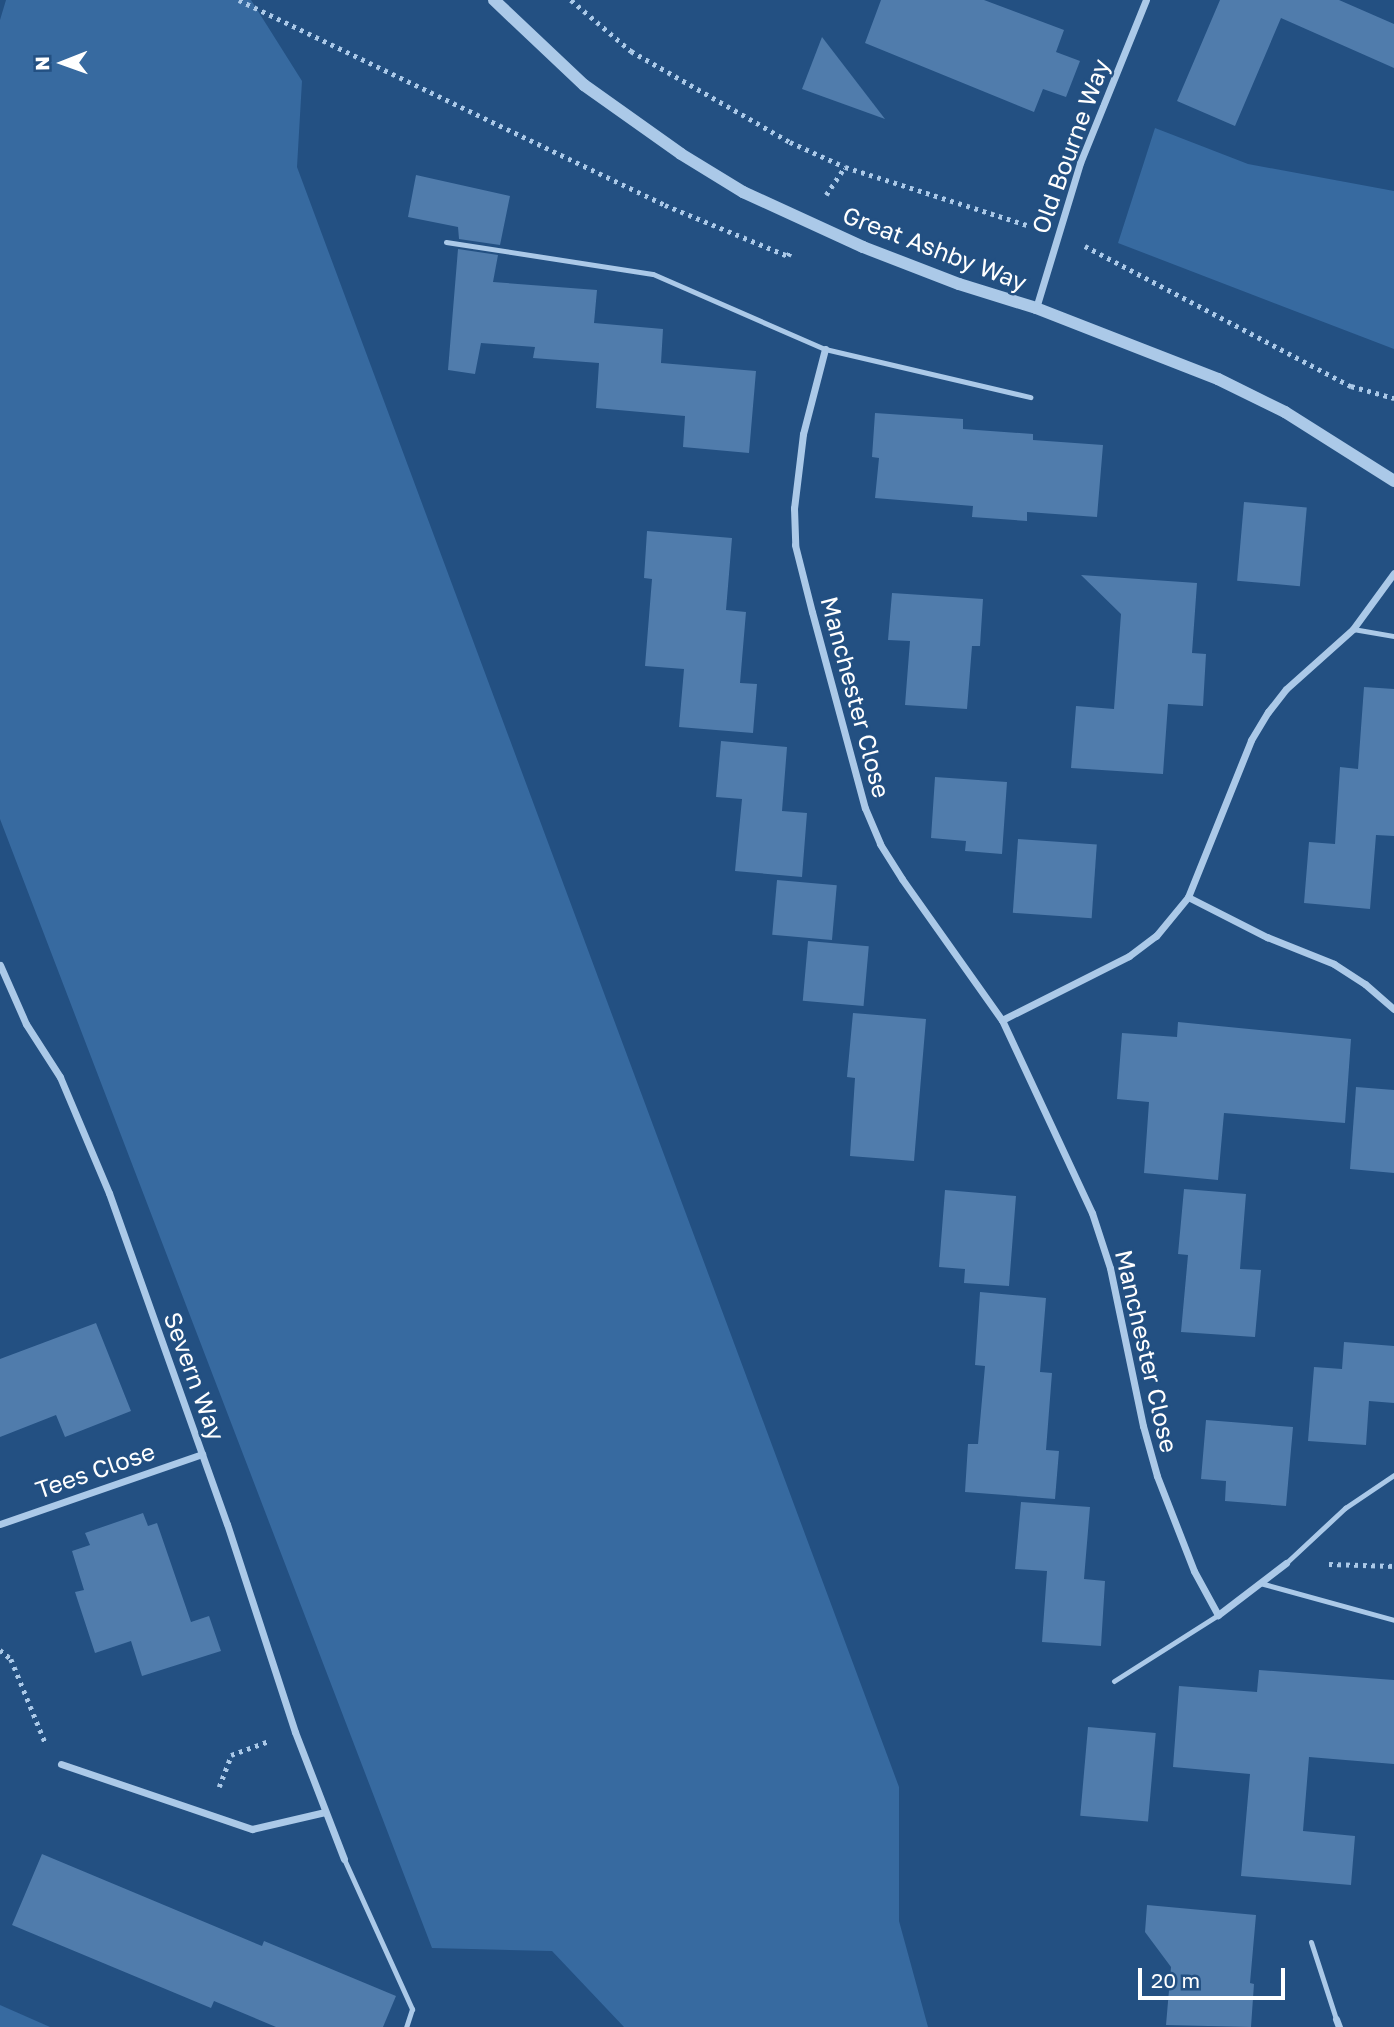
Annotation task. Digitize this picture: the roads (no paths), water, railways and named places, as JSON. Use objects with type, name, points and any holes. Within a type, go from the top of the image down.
[{"type":"street","name":"Great Ashby Way","points":[[494,0],[584,85],[681,155],[743,192],[875,251],[958,284],[1036,308],[1218,379],[1285,412],[1394,481]]},
{"type":"street","name":"Old Bourne Way","points":[[1036,308],[1080,163],[1146,0]]},
{"type":"street","name":"Manchester Close","points":[[825,349],[803,434],[794,508],[794,545],[865,808],[880,844],[901,879],[1002,1020],[1092,1213],[1110,1268],[1143,1426],[1157,1476],[1194,1571],[1218,1615]]},
{"type":"street","points":[[1002,1020],[1129,956],[1156,936],[1188,897],[1251,740],[1268,712],[1286,689],[1353,629],[1394,573]]},
{"type":"street","points":[[1188,897],[1267,937],[1334,964],[1365,984],[1394,1009]]},
{"type":"street","name":"Severn Way","points":[[0,965],[2,977],[26,1024],[60,1077],[84,1128],[202,1454],[295,1732],[344,1859]]},
{"type":"street","name":"Tees Close","points":[[0,1524],[202,1454]]},
{"type":"street","points":[[1218,1615],[1286,1563]]},
{"type":"street","points":[[61,1764],[252,1829],[325,1812]]},
{"type":"street","points":[[1336,2019],[1339,2027]]},
{"type":"lane","points":[[446,242],[653,274],[825,349],[1030,397]]},
{"type":"lane","points":[[1353,629],[1394,636]]},
{"type":"lane","points":[[1286,1563],[1345,1508],[1394,1475]]},
{"type":"lane","points":[[1260,1583],[1394,1620]]},
{"type":"lane","points":[[1114,1681],[1218,1615]]},
{"type":"lane","points":[[344,1859],[412,2008],[406,2027]]},
{"type":"lane","points":[[1311,1942],[1336,2019]]}]
